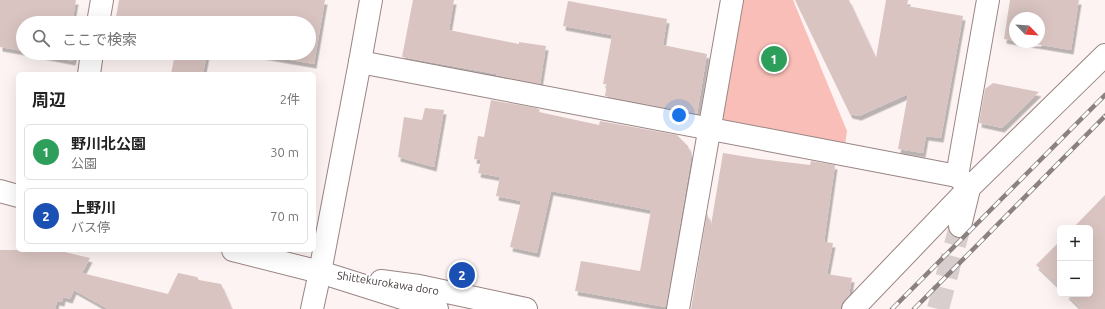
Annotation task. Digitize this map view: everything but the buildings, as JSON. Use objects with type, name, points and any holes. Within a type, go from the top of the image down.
[{"type":"street","points":[[99,16],[102,0]]},
{"type":"street","points":[[312,309],[371,0]]},
{"type":"street","points":[[678,309],[732,0]]},
{"type":"street","points":[[960,226],[963,182],[988,0]]},
{"type":"street","points":[[853,309],[963,182],[1105,55]]},
{"type":"street","points":[[89,72],[91,60]]},
{"type":"street","points":[[360,62],[710,129],[963,182]]},
{"type":"street","points":[[0,191],[16,195]]},
{"type":"street","name":"Shittekurokawa doro","points":[[240,252],[320,272],[437,309]]},
{"type":"street","name":"Shittekurokawa doro","points":[[320,272],[419,286],[526,309]]},
{"type":"shaded area","points":[[740,0],[793,0],[847,131],[845,145],[720,119]]},
{"type":"tunnel","points":[[938,309],[960,226]]},
{"type":"railway","points":[[892,309],[1105,95]]},
{"type":"railway","points":[[914,309],[1105,116]]},
{"type":"place","name":"野川北公園","points":[[774,59]]},
{"type":"place","name":"上野川","points":[[462,275]]}]
